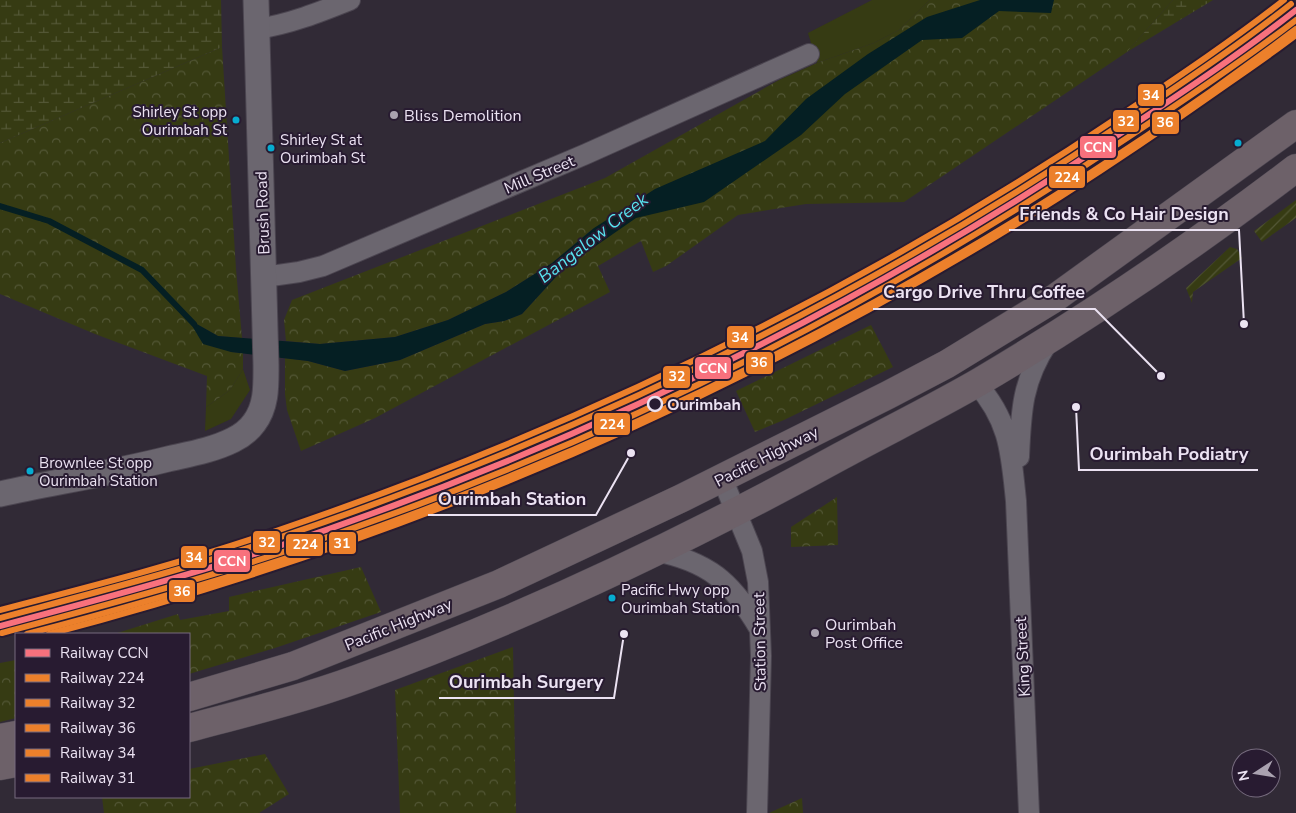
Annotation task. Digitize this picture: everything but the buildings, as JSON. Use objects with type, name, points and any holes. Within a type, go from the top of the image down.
[{"type":"main road","name":"Pacific Highway","points":[[190,697],[293,666],[499,584],[722,478],[888,395],[990,339],[1055,298],[1296,124]]},
{"type":"main road","points":[[190,728],[254,711],[354,680],[452,643],[551,600],[785,487],[976,383],[1051,338],[1228,220],[1296,168]]},
{"type":"main road","points":[[0,738],[15,736]]},
{"type":"street","name":"Brush Road","points":[[0,494],[150,464],[206,450],[245,433],[254,424],[261,412],[265,398],[266,365],[256,0]]},
{"type":"street","points":[[257,29],[283,24],[350,0]]},
{"type":"street","name":"Mill Street","points":[[264,277],[323,266],[586,154],[809,54]]},
{"type":"street","name":"King Street","points":[[1016,501],[1020,419],[1024,396],[1034,366],[1051,338]]},
{"type":"street","name":"King Street","points":[[976,383],[995,407],[1007,434],[1011,457],[1016,501],[1029,813]]},
{"type":"street","name":"Station Street","points":[[722,478],[755,562],[758,582],[761,656],[757,813]]},
{"type":"street","points":[[654,551],[695,562],[721,579],[747,607],[760,630]]},
{"type":"green space","points":[[0,0],[221,0],[222,47],[0,143]]},
{"type":"green space","points":[[872,0],[930,0],[899,30],[874,43],[817,63],[808,33]]},
{"type":"green space","points":[[930,0],[1173,0],[1127,52],[904,202],[806,204],[738,215],[666,266],[653,272],[641,241],[598,266],[610,292],[375,418],[301,451],[287,410],[285,358],[308,361],[345,371],[400,360],[485,324],[504,321],[522,314],[564,268],[584,254],[594,228],[552,263],[506,292],[448,320],[395,337],[320,344],[286,341],[284,320],[292,300],[605,178],[779,80],[817,63],[874,43],[899,30]]},
{"type":"green space","points":[[1173,0],[1213,0],[1127,52]]},
{"type":"green space","points":[[222,47],[242,338],[218,336],[189,320],[231,352],[243,353],[243,369],[230,390],[206,407],[207,376],[95,334],[0,294],[0,143]]},
{"type":"green space","points":[[1296,200],[1296,218],[1262,242],[1254,231]]},
{"type":"green space","points":[[1230,247],[1237,249],[1242,258],[1193,292],[1192,303],[1186,288]]},
{"type":"green space","points":[[871,325],[893,367],[784,420],[755,432],[736,391]]},
{"type":"green space","points":[[243,369],[250,390],[231,419],[205,431],[206,407],[230,390]]},
{"type":"green space","points":[[837,497],[838,545],[791,547],[791,527]]},
{"type":"green space","points":[[361,567],[381,612],[275,648],[190,674],[190,633],[117,633],[178,614],[180,620],[229,611],[229,597]]},
{"type":"green space","points":[[513,647],[516,813],[400,813],[395,690]]},
{"type":"green space","points":[[15,660],[15,718],[0,722],[0,663]]},
{"type":"green space","points":[[265,754],[289,794],[259,813],[104,813],[102,798],[190,798],[190,769]]},
{"type":"green space","points":[[802,798],[803,813],[769,813]]},
{"type":"water","points":[[980,0],[1054,0],[1051,13],[999,11],[962,38],[922,40],[845,94],[801,135],[704,202],[636,218],[564,268],[522,314],[504,321],[485,324],[400,360],[345,371],[308,361],[231,352],[203,344],[188,319],[218,336],[320,344],[395,337],[448,320],[506,292],[552,263],[594,228],[655,189],[765,141],[806,99],[868,54],[927,17]]},
{"type":"waterway","name":"Bangalow Creek","points":[[0,206],[49,221],[142,270],[194,324]]},
{"type":"rail line","name":"34","points":[[0,610],[208,553],[387,491],[497,448],[605,402],[712,352],[817,298],[920,241],[1021,180],[1182,74],[1284,0]]},
{"type":"rail line","name":"32","points":[[0,618],[209,560],[278,538],[390,498],[500,455],[609,408],[716,358],[822,304],[925,247],[1027,186],[1189,78],[1251,35],[1291,4]]},
{"type":"rail line","name":"CCN","points":[[0,626],[210,568],[391,507],[502,463],[611,416],[719,365],[825,311],[928,253],[1030,192],[1193,85],[1256,41],[1296,10]]},
{"type":"rail line","name":"224","points":[[2,633],[211,575],[392,514],[503,471],[612,424],[720,374],[929,262],[1031,200],[1193,94],[1296,20]]},
{"type":"rail line","name":"36","points":[[31,633],[226,578],[324,546],[421,511],[537,465],[652,415],[765,360],[876,302],[985,239],[1091,173],[1195,103],[1296,29]]},
{"type":"rail line","name":"31","points":[[52,633],[182,596],[314,554],[443,507],[571,454],[697,397],[820,336],[941,269],[1060,197],[1178,119],[1296,35]]},
{"type":"place","name":"Bliss Demolition","points":[[394,115]]},
{"type":"place","name":"Shirley St opp Ourimbah St","points":[[236,120]]},
{"type":"place","name":"Shirley St at Ourimbah St","points":[[271,148]]},
{"type":"place","name":"Friends & Co Hair Design","points":[[1244,324]]},
{"type":"place","name":"Cargo Drive Thru Coffee","points":[[1161,376]]},
{"type":"place","name":"Ourimbah","points":[[655,404]]},
{"type":"place","name":"Ourimbah Podiatry","points":[[1076,407]]},
{"type":"place","name":"Ourimbah Station","points":[[631,453]]},
{"type":"place","name":"Brownlee St opp Ourimbah Station","points":[[30,471]]},
{"type":"place","name":"Pacific Hwy opp Ourimbah Station","points":[[612,598]]},
{"type":"place","name":"Ourimbah Post Office","points":[[815,633]]},
{"type":"place","name":"Ourimbah Surgery","points":[[624,634]]}]
